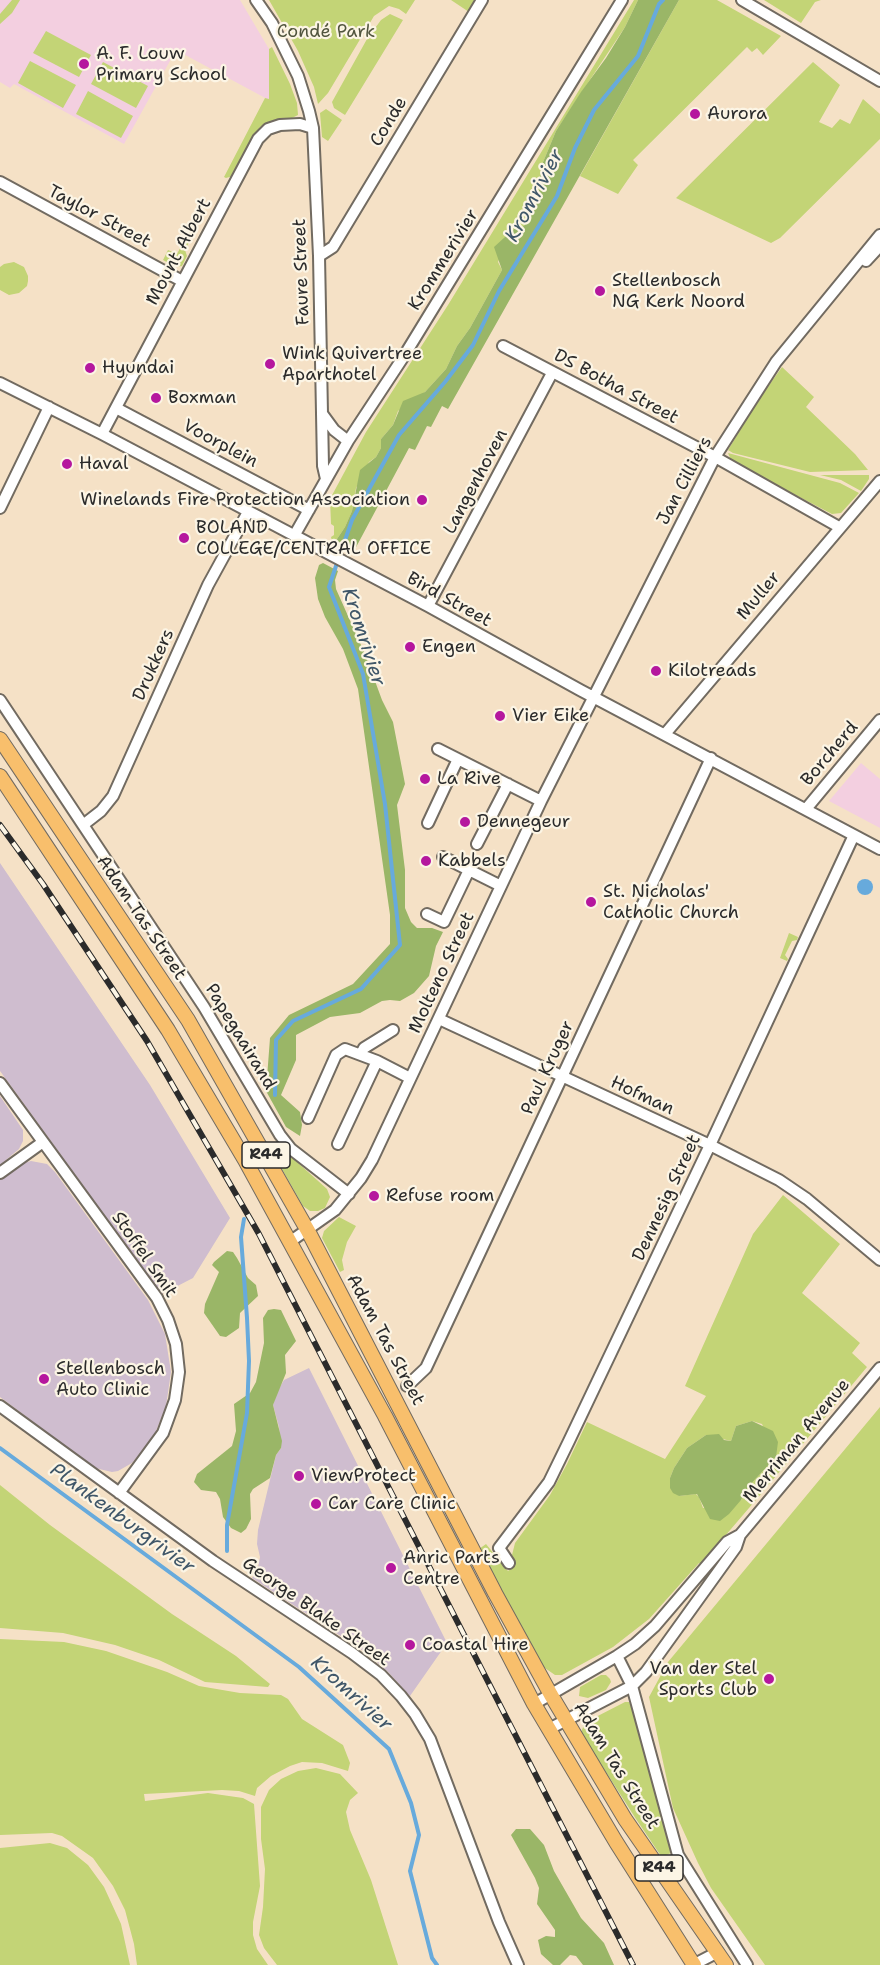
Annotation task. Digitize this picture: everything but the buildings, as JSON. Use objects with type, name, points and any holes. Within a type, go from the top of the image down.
[{"type":"main road","name":"Adam Tas Street","points":[[0,739],[188,1020],[308,1231],[495,1593],[551,1695],[625,1819],[726,1965]]},
{"type":"main road","name":"Adam Tas Street","points":[[0,776],[168,1030],[291,1241],[534,1704],[616,1842],[694,1965]]},
{"type":"street","name":"Faure Street","points":[[256,0],[272,23],[298,76],[313,128],[319,256],[323,466],[326,479]]},
{"type":"street","name":"Conde","points":[[319,256],[333,247],[482,0]]},
{"type":"street","name":"Krommerivier","points":[[294,536],[348,441],[446,289],[622,0]]},
{"type":"street","points":[[742,0],[880,81]]},
{"type":"street","name":"Mount Albert","points":[[102,434],[258,139],[268,129],[280,125],[300,124],[313,128]]},
{"type":"street","name":"Taylor Street","points":[[0,182],[182,281]]},
{"type":"street","name":"Jan Cilliers","points":[[592,696],[715,457],[765,377],[880,235]]},
{"type":"street","name":"Jan Cilliers","points":[[829,297],[880,246]]},
{"type":"street","name":"DS Botha Street","points":[[503,346],[552,374],[715,457],[839,527]]},
{"type":"street","name":"Langenhoven","points":[[428,606],[552,374]]},
{"type":"street","name":"Bird Street","points":[[0,383],[102,434],[428,606],[880,849]]},
{"type":"street","points":[[0,508],[49,407]]},
{"type":"street","name":"Voorplein","points":[[116,408],[309,510]]},
{"type":"street","points":[[323,415],[334,430],[348,441]]},
{"type":"street","name":"Muller","points":[[665,734],[880,481]]},
{"type":"street","name":"Drukkers","points":[[83,825],[101,812],[113,796],[208,585],[248,512]]},
{"type":"street","name":"Molteno Street","points":[[291,1241],[308,1231],[335,1209],[349,1194],[372,1160],[592,696]]},
{"type":"street","name":"Papegaairand","points":[[0,700],[204,1007],[280,1135],[298,1155],[349,1194]]},
{"type":"street","name":"Borcherd","points":[[806,809],[880,720]]},
{"type":"street","points":[[438,749],[541,801]]},
{"type":"street","name":"Paul Kruger","points":[[407,1386],[426,1368],[711,758]]},
{"type":"street","points":[[428,822],[458,759]]},
{"type":"street","points":[[477,844],[508,784]]},
{"type":"street","name":"Dennesig Street","points":[[509,1563],[499,1548],[549,1482],[710,1145],[854,835]]},
{"type":"street","points":[[443,857],[501,886]]},
{"type":"street","points":[[427,914],[444,922],[469,870]]},
{"type":"street","name":"Hofman","points":[[439,1019],[710,1145],[794,1188],[880,1260]]},
{"type":"street","points":[[361,1054],[364,1048],[393,1030]]},
{"type":"street","points":[[308,1118],[336,1055],[345,1049],[361,1054],[410,1078]]},
{"type":"street","points":[[338,1144],[382,1064]]},
{"type":"street","name":"Stoffel Smit","points":[[0,1083],[157,1298],[176,1344],[179,1372],[176,1400],[163,1433],[120,1493]]},
{"type":"street","points":[[0,1173],[43,1142]]},
{"type":"street","name":"Merriman Avenue","points":[[534,1704],[617,1656],[655,1626],[727,1542],[740,1534],[880,1368]]},
{"type":"street","name":"George Blake Street","points":[[0,1406],[213,1561],[352,1653],[381,1675],[401,1696],[415,1713],[430,1739],[499,1922],[518,1965]]},
{"type":"street","name":"Merriman Avenue","points":[[549,1730],[632,1686],[646,1672],[736,1547],[740,1534]]},
{"type":"street","points":[[617,1656],[632,1686],[678,1856],[747,1965]]},
{"type":"street","points":[[694,1965],[718,1952]]},
{"type":"shaded area","name":"A. F. Louw Primary School","points":[[0,0],[240,0],[269,49],[269,100],[176,50],[124,144],[14,84],[10,88],[0,82]]},
{"type":"shaded area","points":[[861,763],[880,779],[880,828],[829,801]]},
{"type":"shaded area","points":[[0,863],[150,1085],[230,1218],[193,1278],[162,1294],[0,1071]]},
{"type":"shaded area","points":[[0,1096],[23,1130],[23,1141],[19,1149],[0,1165]]},
{"type":"shaded area","points":[[31,1161],[47,1164],[55,1172],[148,1300],[165,1334],[171,1372],[166,1406],[154,1436],[132,1463],[118,1471],[95,1468],[0,1397],[0,1180],[24,1163]]},
{"type":"shaded area","points":[[309,1368],[447,1643],[410,1696],[365,1652],[252,1578],[258,1568],[260,1557],[257,1544],[258,1530],[276,1455],[281,1448],[279,1427],[273,1405],[284,1380]]},
{"type":"green space","points":[[12,0],[20,0],[12,13],[0,24],[0,14]]},
{"type":"green space","name":"Condé Park","points":[[269,0],[415,0],[406,14],[389,6],[374,16],[328,93],[318,104],[314,87],[298,51]]},
{"type":"green space","points":[[451,0],[477,0],[469,12]]},
{"type":"green space","points":[[634,0],[638,0],[625,27],[556,131],[541,167],[538,199],[524,226],[515,228],[509,233],[498,262],[502,270],[470,328],[457,346],[446,369],[425,392],[398,411],[393,425],[381,439],[381,448],[376,457],[369,462],[356,488],[352,511],[333,545],[331,537],[334,535],[334,526],[331,524],[330,499],[366,432],[448,305]]},
{"type":"green space","points":[[638,0],[679,0],[448,409],[442,406],[431,427],[427,426],[415,450],[409,448],[354,551],[348,553],[333,545],[352,511],[360,470],[376,457],[381,448],[381,439],[393,425],[403,401],[425,392],[446,369],[457,346],[470,328],[502,270],[494,247],[515,228],[524,226],[538,199],[541,167],[556,131],[606,58]]},
{"type":"green space","points":[[679,0],[717,0],[781,36],[763,55],[757,48],[752,52],[747,47],[633,160],[638,165],[618,194],[580,176]]},
{"type":"green space","points":[[764,0],[821,0],[815,2],[801,23]]},
{"type":"green space","points":[[390,14],[403,20],[345,115],[334,108],[332,102],[367,39],[381,20]]},
{"type":"green space","points":[[46,31],[91,55],[79,77],[33,53]]},
{"type":"green space","points":[[272,47],[290,84],[297,103],[298,115],[290,119],[269,122],[260,127],[233,176],[226,178],[224,177],[265,98],[269,99],[269,49]]},
{"type":"green space","points":[[30,61],[76,85],[63,108],[18,83]]},
{"type":"green space","points":[[103,62],[148,86],[136,108],[91,84]]},
{"type":"green space","points":[[813,62],[840,85],[819,122],[832,128],[840,119],[850,124],[863,99],[880,114],[880,139],[780,238],[771,243],[676,198]]},
{"type":"green space","points":[[88,91],[133,116],[121,138],[76,114]]},
{"type":"green space","points":[[326,109],[342,120],[328,141],[322,137],[320,113]]},
{"type":"green space","points":[[191,227],[196,229],[185,250],[187,256],[182,266],[176,267],[163,260],[168,250],[177,254]]},
{"type":"green space","points":[[14,262],[24,267],[28,281],[27,286],[19,293],[9,295],[0,290],[0,267]]},
{"type":"green space","points":[[782,367],[814,397],[806,407],[855,454],[868,470],[810,472],[728,450],[757,402]]},
{"type":"green space","points":[[728,453],[840,483],[859,493],[841,513],[832,514],[738,465],[731,460]]},
{"type":"green space","points":[[820,475],[869,475],[869,479],[861,491],[841,480]]},
{"type":"green space","points":[[323,563],[338,571],[335,580],[336,589],[393,722],[405,784],[397,805],[405,870],[405,908],[411,922],[417,928],[432,928],[443,932],[436,946],[429,976],[414,993],[400,1001],[382,1001],[360,1013],[330,1017],[296,1035],[296,1060],[281,1095],[300,1112],[302,1125],[300,1136],[286,1127],[266,1091],[270,1038],[289,1015],[353,984],[390,944],[390,915],[358,689],[343,649],[318,599],[315,578],[319,565]]},
{"type":"green space","points":[[789,933],[798,937],[797,940],[792,941],[785,955],[787,961],[780,958]]},
{"type":"green space","points":[[287,1153],[327,1189],[330,1197],[325,1208],[310,1211],[303,1206],[278,1162]]},
{"type":"green space","points":[[783,1195],[840,1244],[802,1293],[860,1343],[852,1353],[867,1367],[701,1564],[699,1563],[649,1619],[613,1647],[562,1675],[555,1675],[542,1666],[479,1549],[486,1544],[508,1571],[515,1565],[512,1555],[515,1543],[550,1495],[587,1422],[665,1459],[706,1396],[685,1386],[753,1234]],"holes":[[[752,1421],[762,1424],[776,1457],[748,1487],[741,1500],[703,1508],[696,1494],[679,1496],[670,1478],[687,1448],[706,1435],[731,1441],[736,1426]]]},
{"type":"green space","points":[[339,1217],[356,1226],[347,1242],[342,1260],[344,1270],[340,1272],[322,1238],[324,1231]]},
{"type":"green space","points":[[227,1251],[233,1252],[248,1278],[256,1285],[258,1296],[240,1313],[239,1328],[226,1337],[220,1336],[204,1313],[205,1304],[219,1272],[212,1265]]},
{"type":"green space","points":[[268,1310],[281,1310],[296,1341],[285,1355],[286,1373],[273,1405],[282,1441],[281,1448],[276,1455],[270,1478],[253,1489],[250,1494],[251,1519],[241,1533],[231,1528],[223,1517],[220,1499],[216,1492],[201,1490],[194,1482],[197,1474],[232,1446],[236,1431],[234,1404],[250,1393],[256,1382],[264,1343],[263,1318]]},
{"type":"green space","name":"Van der Stel Sports Club","points":[[880,1407],[880,1965],[765,1965],[711,1888],[673,1808],[649,1697],[668,1662]]},
{"type":"green space","points":[[752,1421],[773,1431],[778,1442],[776,1457],[748,1487],[729,1514],[720,1521],[710,1519],[697,1494],[679,1496],[673,1493],[670,1488],[670,1478],[687,1448],[706,1435],[719,1434],[724,1440],[731,1441],[736,1426]]},
{"type":"green space","points":[[0,1485],[50,1525],[172,1614],[236,1656],[270,1684],[268,1687],[205,1682],[159,1660],[115,1645],[63,1633],[0,1628]]},
{"type":"green space","points":[[0,1639],[64,1642],[106,1651],[167,1672],[199,1686],[240,1693],[281,1695],[288,1699],[302,1719],[343,1745],[350,1763],[348,1771],[322,1763],[302,1762],[271,1776],[257,1788],[255,1796],[239,1791],[222,1790],[144,1794],[145,1801],[208,1793],[243,1798],[254,1804],[260,1886],[253,1922],[253,1935],[257,1949],[268,1965],[137,1965],[125,1910],[113,1886],[93,1858],[62,1836],[52,1833],[0,1835]]},
{"type":"green space","points":[[601,1675],[606,1675],[611,1682],[606,1690],[588,1698],[579,1696],[580,1687]]},
{"type":"green space","points":[[629,1702],[632,1708],[671,1853],[664,1856],[661,1856],[636,1819],[581,1733],[584,1724],[588,1721]]},
{"type":"green space","points":[[316,1768],[340,1774],[358,1793],[350,1800],[346,1812],[350,1830],[371,1880],[398,1965],[277,1965],[264,1948],[259,1935],[265,1869],[261,1839],[261,1807],[269,1790],[281,1779],[298,1771]]},
{"type":"green space","points":[[516,1829],[530,1829],[544,1845],[554,1871],[581,1918],[604,1943],[614,1965],[583,1965],[576,1956],[570,1955],[560,1965],[553,1965],[541,1954],[538,1940],[546,1936],[555,1937],[555,1930],[537,1904],[539,1888],[511,1835]]},
{"type":"green space","points":[[50,1843],[67,1848],[88,1865],[104,1887],[121,1924],[130,1965],[0,1965],[0,1848]]},
{"type":"water","points":[[862,879],[868,879],[873,887],[871,893],[862,895],[857,890],[857,884]]},
{"type":"waterway","name":"Kromrivier","points":[[275,1095],[276,1040],[293,1021],[361,989],[400,945],[385,804],[363,674],[329,587],[352,520],[399,435],[445,382],[473,345],[499,291],[557,196],[575,148],[594,110],[638,56],[659,4],[663,0]]},
{"type":"waterway","name":"Kromrivier","points":[[227,1551],[227,1525],[247,1413],[249,1361],[241,1237],[244,1219]]},
{"type":"waterway","name":"Kromrivier","points":[[0,1448],[299,1667],[389,1749],[411,1803],[419,1835],[410,1871],[432,1958],[437,1965]]},
{"type":"railway","points":[[0,825],[43,884],[147,1041],[259,1234],[633,1965]]},
{"type":"place","name":"A. F. Louw Primary School","points":[[84,64]]},
{"type":"place","name":"Aurora","points":[[695,114]]},
{"type":"place","name":"Stellenbosch NG Kerk Noord","points":[[600,291]]},
{"type":"place","name":"Wink Quivertree Aparthotel","points":[[270,364]]},
{"type":"place","name":"Hyundai","points":[[90,368]]},
{"type":"place","name":"Boxman","points":[[156,398]]},
{"type":"place","name":"Haval","points":[[67,464]]},
{"type":"place","name":"Winelands Fire Protection Association","points":[[422,500]]},
{"type":"place","name":"BOLAND COLLEGE/CENTRAL OFFICE","points":[[184,538]]},
{"type":"place","name":"Engen","points":[[410,647]]},
{"type":"place","name":"Kilotreads","points":[[656,671]]},
{"type":"place","name":"Vier Eike","points":[[500,716]]},
{"type":"place","name":"La Rive","points":[[425,779]]},
{"type":"place","name":"Dennegeur","points":[[465,822]]},
{"type":"place","name":"Kabbels","points":[[426,861]]},
{"type":"place","name":"St. Nicholas' Catholic Church","points":[[591,902]]},
{"type":"place","name":"Refuse room","points":[[374,1196]]},
{"type":"place","name":"Stellenbosch Auto Clinic","points":[[44,1379]]},
{"type":"place","name":"ViewProtect","points":[[299,1476]]},
{"type":"place","name":"Car Care Clinic","points":[[316,1504]]},
{"type":"place","name":"Anric Parts Centre","points":[[391,1568]]},
{"type":"place","name":"Coastal Hire","points":[[410,1645]]},
{"type":"place","name":"Van der Stel Sports Club","points":[[769,1679]]},
{"type":"water label","name":"Plankenburgrivier","points":[[122,1519]]}]
